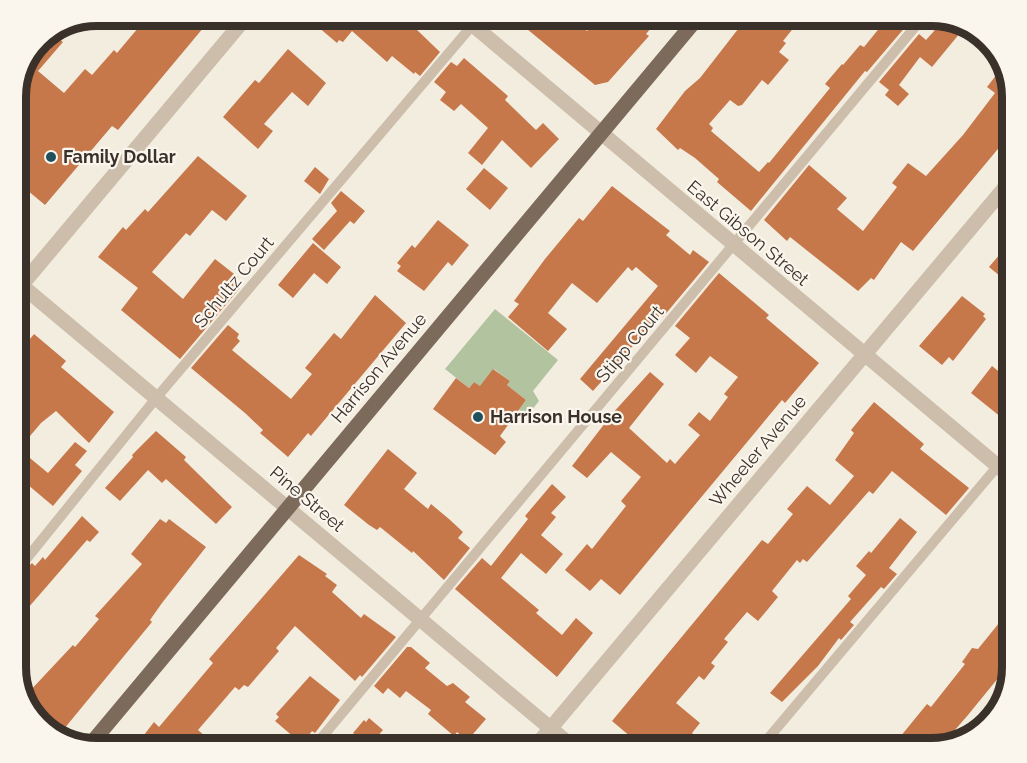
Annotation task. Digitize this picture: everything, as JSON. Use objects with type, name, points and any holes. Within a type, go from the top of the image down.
[{"type":"main road","name":"Harrison Avenue","points":[[96,738],[691,26]]},
{"type":"street","points":[[26,275],[239,26]]},
{"type":"street","name":"East Gibson Street","points":[[484,26],[601,133],[733,246],[1002,469]]},
{"type":"street","name":"Wheeler Avenue","points":[[542,738],[1002,191]]},
{"type":"street","name":"Pine Street","points":[[26,293],[158,398],[420,621],[562,738]]},
{"type":"lane","name":"Schultz Court","points":[[26,560],[158,398],[472,26]]},
{"type":"lane","name":"Stipp Court","points":[[321,738],[917,26]]},
{"type":"lane","points":[[768,738],[1002,460]]},
{"type":"green space","points":[[495,309],[558,360],[533,391],[539,401],[527,416],[519,410],[526,400],[507,385],[510,381],[494,369],[481,387],[474,382],[469,388],[445,369]]},
{"type":"building","points":[[140,26],[205,26],[118,130],[112,126],[45,205],[26,189],[26,92],[31,69],[37,57],[57,37],[63,42],[38,71],[64,93],[85,69],[92,75],[114,50],[117,53]]},
{"type":"building","points":[[317,26],[418,26],[416,29],[440,52],[420,76],[415,72],[414,74],[392,56],[387,62],[352,31],[343,42],[339,40],[337,43]]},
{"type":"building","points":[[523,26],[581,26],[587,31],[591,26],[653,26],[646,34],[649,36],[608,82],[595,85]]},
{"type":"building","points":[[740,26],[795,26],[783,41],[786,43],[779,52],[789,60],[768,85],[762,80],[742,105],[738,106],[730,100],[709,124],[713,128],[711,131],[759,172],[769,163],[830,88],[825,84],[860,45],[864,47],[881,26],[906,26],[867,72],[865,71],[751,211],[717,182],[719,179],[695,158],[680,148],[678,150],[656,129]]},
{"type":"building","points":[[939,26],[960,32],[932,67],[920,57],[899,85],[909,94],[898,106],[885,95],[889,90],[879,82],[919,34],[926,40]]},
{"type":"building","points":[[288,49],[326,83],[308,106],[292,92],[264,124],[273,131],[258,149],[223,117],[255,80],[259,83]]},
{"type":"building","points":[[464,58],[508,96],[505,100],[536,130],[543,123],[559,139],[531,168],[502,140],[482,165],[468,153],[488,128],[461,104],[454,111],[440,100],[446,92],[434,82],[451,62],[457,66]]},
{"type":"building","points":[[998,73],[1002,97],[1002,144],[913,251],[901,242],[874,280],[871,278],[858,291],[790,237],[787,241],[764,220],[809,165],[847,198],[837,209],[863,231],[897,187],[892,183],[908,163],[926,176],[963,135],[995,93],[987,87]]},
{"type":"building","points":[[198,156],[247,196],[226,221],[212,210],[190,236],[186,233],[152,272],[183,299],[215,259],[238,277],[233,283],[240,288],[180,359],[121,310],[138,288],[98,257],[123,227],[126,230],[145,209],[148,212]]},
{"type":"building","points":[[315,167],[329,179],[320,194],[304,181]]},
{"type":"building","points":[[484,168],[508,188],[490,210],[466,189]]},
{"type":"building","points":[[612,186],[670,231],[666,235],[690,255],[693,250],[709,262],[663,317],[661,314],[593,391],[580,379],[658,286],[636,267],[632,271],[628,267],[597,303],[572,283],[548,313],[567,329],[548,351],[508,317],[519,304],[514,301],[545,259],[579,218],[583,221]]},
{"type":"building","points":[[341,191],[365,211],[354,224],[350,221],[324,250],[312,239],[337,211],[331,203]]},
{"type":"building","points":[[438,220],[469,245],[452,266],[448,262],[424,291],[397,271],[401,266],[397,263],[412,245],[415,248]]},
{"type":"building","points":[[313,243],[341,267],[327,284],[314,273],[293,298],[278,285]]},
{"type":"building","points":[[1002,252],[1002,278],[989,267]]},
{"type":"building","points":[[719,273],[769,315],[766,318],[819,363],[785,403],[782,400],[620,595],[601,579],[590,591],[565,570],[587,544],[592,549],[626,506],[621,501],[641,477],[611,452],[587,478],[572,466],[612,414],[650,372],[664,384],[629,428],[667,463],[670,459],[675,464],[700,435],[688,425],[699,412],[710,421],[728,397],[724,394],[738,377],[710,356],[696,373],[675,355],[690,338],[675,326]]},
{"type":"building","points":[[375,295],[406,323],[311,436],[308,433],[288,457],[260,433],[263,430],[245,413],[191,368],[228,325],[239,334],[237,338],[240,341],[232,350],[291,399],[312,374],[305,368],[334,333],[341,339]]},
{"type":"building","points":[[962,296],[985,314],[983,316],[986,319],[953,361],[949,357],[942,365],[919,346]]},
{"type":"building","points":[[34,334],[66,361],[61,367],[114,412],[89,443],[56,411],[41,423],[26,441],[26,344]]},
{"type":"building","points":[[992,366],[1002,374],[1002,418],[971,393]]},
{"type":"building","name":"Harrison House","points":[[493,369],[510,381],[507,385],[526,400],[500,436],[506,442],[495,455],[433,409],[456,378],[469,388],[474,382],[480,386]]},
{"type":"building","points":[[874,402],[924,444],[920,449],[969,488],[946,515],[892,471],[873,494],[869,491],[807,562],[803,559],[800,563],[797,560],[772,591],[778,597],[758,621],[747,612],[724,639],[728,642],[711,663],[715,666],[704,680],[699,676],[676,703],[700,723],[692,733],[698,738],[632,738],[612,721],[762,540],[768,544],[793,514],[787,509],[807,486],[830,505],[854,476],[835,460],[854,433],[851,430]]},
{"type":"building","points":[[156,431],[186,457],[184,460],[232,507],[216,524],[166,479],[162,483],[148,470],[120,501],[105,488],[133,457],[132,455]]},
{"type":"building","points":[[75,442],[87,451],[75,465],[82,471],[53,506],[26,483],[26,455],[48,473]]},
{"type":"building","points":[[388,449],[417,473],[404,489],[428,509],[431,504],[449,519],[463,532],[458,538],[470,548],[444,580],[413,551],[412,553],[380,527],[377,530],[369,525],[344,505]]},
{"type":"building","points":[[552,484],[566,497],[551,513],[556,517],[541,535],[563,554],[546,574],[521,553],[501,578],[539,610],[536,613],[562,635],[576,618],[593,633],[557,677],[455,589],[482,558],[491,566],[528,519],[525,516]]},
{"type":"building","points":[[82,516],[99,532],[90,542],[87,540],[26,610],[26,569],[32,563],[35,566],[43,557],[45,560]]},
{"type":"building","points":[[900,518],[917,532],[889,568],[897,574],[884,589],[881,587],[850,622],[854,625],[841,640],[839,638],[818,666],[782,702],[770,693],[851,599],[848,596],[866,575],[856,566],[869,551],[871,553]]},
{"type":"building","points":[[160,519],[166,523],[169,519],[206,547],[162,603],[150,620],[152,622],[64,729],[43,713],[30,691],[73,645],[75,647],[99,619],[95,616],[142,564],[131,554]]},
{"type":"building","points":[[299,555],[327,574],[325,576],[337,585],[332,592],[361,618],[364,614],[396,637],[362,677],[360,675],[355,681],[295,626],[276,648],[279,651],[248,687],[244,685],[239,690],[235,687],[198,730],[205,738],[148,738],[144,735],[154,722],[159,727],[213,663],[209,659]]},
{"type":"building","points":[[1002,619],[1001,675],[968,715],[949,735],[930,738],[899,738],[927,704],[931,707],[965,664],[962,662],[972,648],[978,649]]},
{"type":"building","points":[[407,647],[411,647],[430,663],[425,668],[447,686],[453,683],[470,697],[465,702],[486,719],[470,738],[464,738],[457,732],[454,736],[428,714],[431,710],[406,691],[400,698],[388,688],[383,694],[374,686]]},
{"type":"building","points":[[310,676],[340,700],[315,733],[312,731],[307,738],[295,738],[275,721],[279,717],[276,714]]},
{"type":"building","points":[[369,718],[383,730],[376,738],[359,738],[353,733],[364,720],[366,722]]},
{"type":"place","name":"Family Dollar","points":[[51,157]]},
{"type":"place","name":"Harrison House","points":[[478,417]]}]
